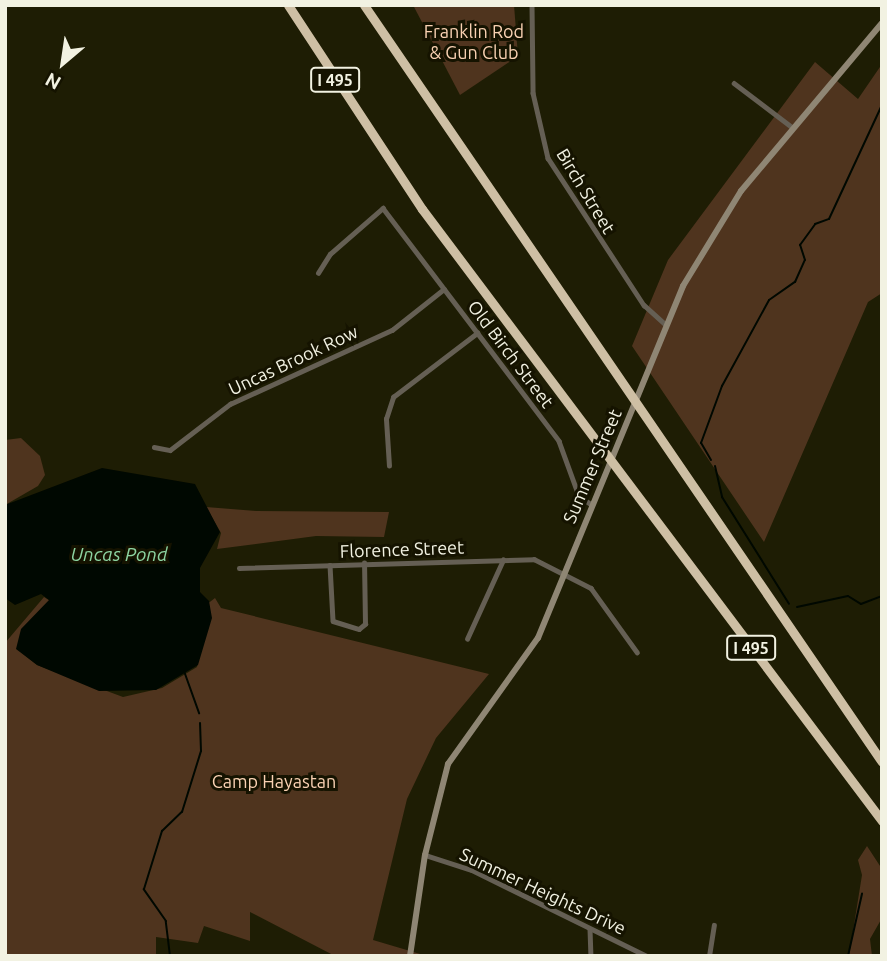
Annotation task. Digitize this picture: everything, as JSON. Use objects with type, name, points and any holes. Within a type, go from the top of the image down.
[{"type":"highway","name":"I 495","points":[[288,5],[415,199],[882,821]]},
{"type":"highway","name":"I 495","points":[[364,5],[882,762]]},
{"type":"main road","name":"Summer Street","points":[[410,956],[425,855],[448,764],[524,662],[666,325],[731,206],[882,23]]},
{"type":"street","name":"Birch Street","points":[[532,5],[531,49],[536,115],[553,168],[644,305],[666,325]]},
{"type":"street","points":[[734,83],[793,128]]},
{"type":"street","name":"Old Birch Street","points":[[318,273],[330,254],[383,208],[559,441],[579,496],[590,504]]},
{"type":"street","name":"Uncas Brook Row","points":[[154,447],[170,450],[230,404],[392,330],[444,289]]},
{"type":"street","points":[[389,466],[386,419],[393,397],[477,333]]},
{"type":"street","points":[[467,639],[503,559]]},
{"type":"street","name":"Florence Street","points":[[239,568],[534,559],[564,572],[598,595],[637,652]]},
{"type":"street","points":[[330,565],[334,621],[364,628],[364,563]]},
{"type":"street","name":"Summer Heights Drive","points":[[425,855],[472,870],[646,956]]},
{"type":"street","points":[[709,956],[714,925]]},
{"type":"street","points":[[590,929],[591,956]]},
{"type":"green space","name":"Franklin Rod & Gun Club","points":[[413,5],[514,5],[518,56],[460,95]]},
{"type":"green space","points":[[815,62],[858,99],[882,64],[882,293],[868,302],[764,542],[632,346],[668,260]]},
{"type":"green space","points":[[21,438],[40,456],[45,475],[38,486],[5,505],[5,440]]},
{"type":"green space","points":[[206,507],[256,511],[389,512],[384,537],[316,536],[217,549],[221,533]]},
{"type":"green space","name":"Camp Hayastan","points":[[44,597],[52,602],[17,649],[37,665],[123,697],[162,688],[197,667],[206,605],[215,598],[221,608],[489,674],[436,738],[407,799],[373,940],[427,956],[335,956],[250,912],[250,941],[204,926],[198,943],[156,937],[156,956],[5,956],[5,643]]},
{"type":"green space","points":[[867,846],[882,869],[882,918],[870,939],[872,956],[849,956],[862,875],[858,860]]},
{"type":"water","name":"Uncas Pond","points":[[102,468],[195,484],[220,532],[200,568],[200,592],[209,601],[212,618],[198,665],[156,690],[99,691],[37,665],[16,649],[21,629],[49,600],[41,594],[15,605],[5,598],[5,505]]},
{"type":"waterway","points":[[711,460],[701,443],[722,386],[769,300],[795,282],[805,260],[800,245],[815,224],[829,219],[882,105]]},
{"type":"waterway","points":[[715,466],[722,497],[789,604]]},
{"type":"waterway","points":[[797,607],[848,596],[861,604],[882,596]]},
{"type":"waterway","points":[[184,671],[199,713]]},
{"type":"waterway","points":[[170,956],[166,921],[144,889],[162,831],[182,812],[201,751],[200,723]]},
{"type":"waterway","points":[[848,956],[862,894]]}]
